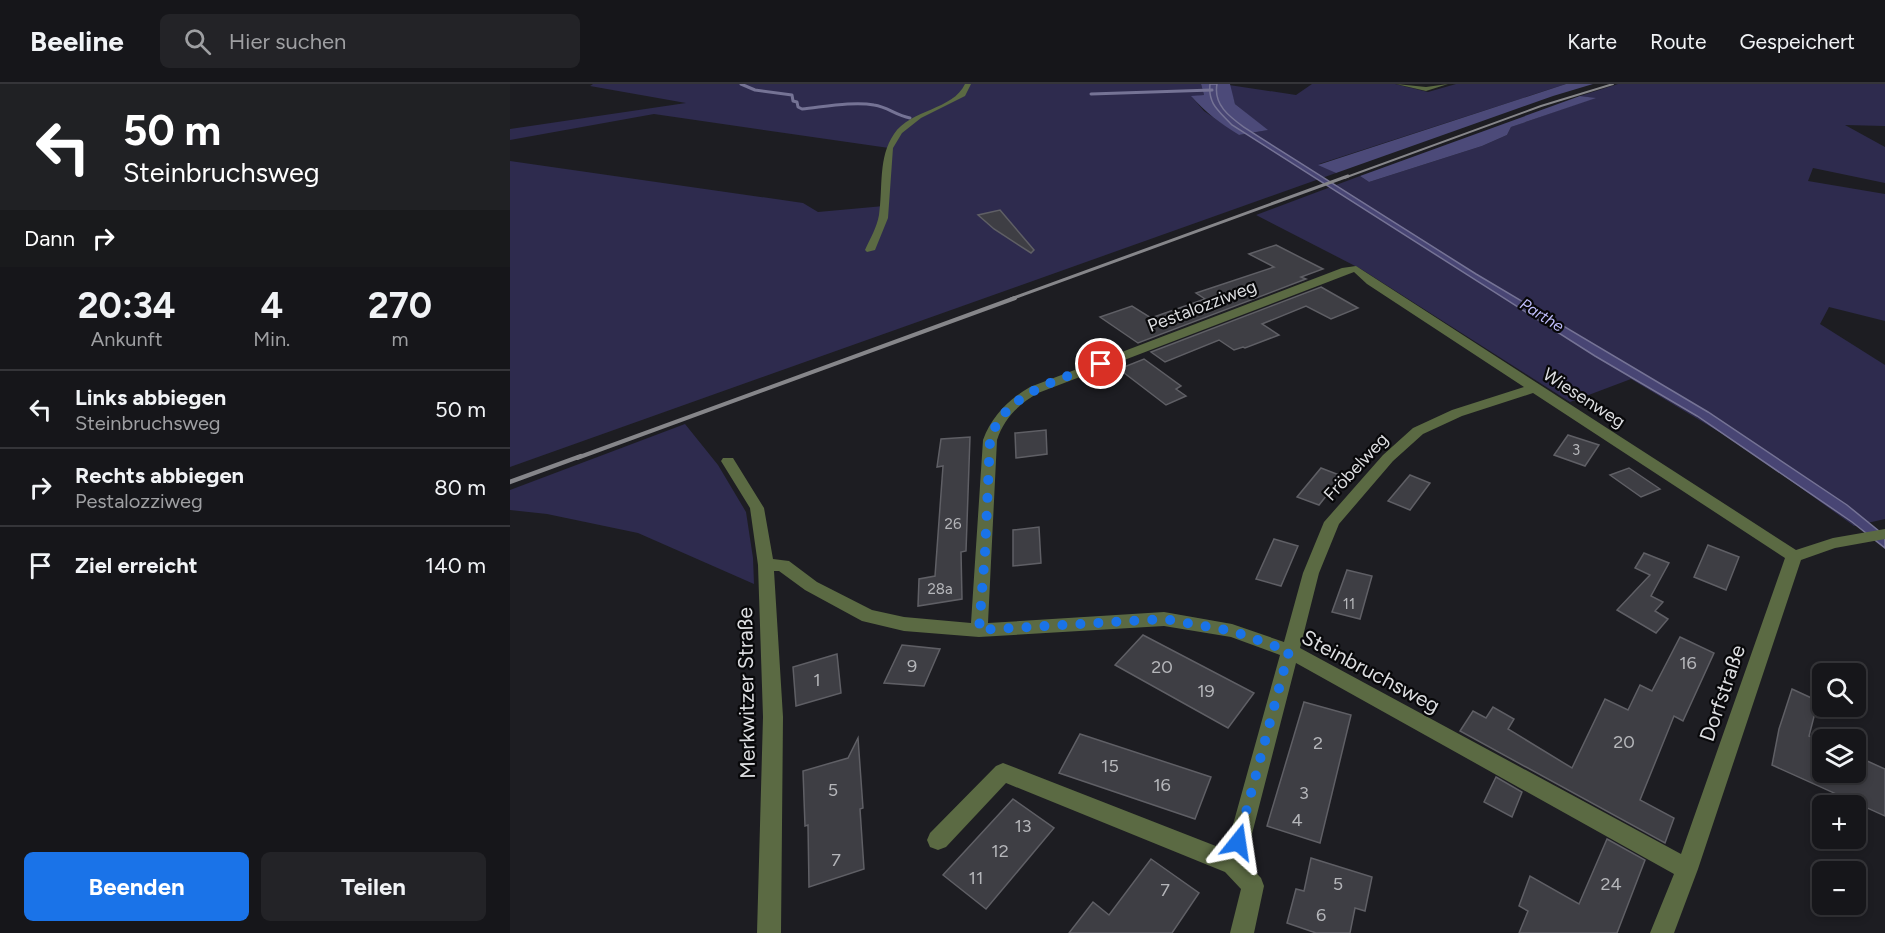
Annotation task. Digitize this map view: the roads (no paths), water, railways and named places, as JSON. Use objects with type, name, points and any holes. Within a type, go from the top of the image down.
[{"type":"street","points":[[870,250],[883,218],[889,148],[899,132],[919,117],[963,95],[968,84]]},
{"type":"street","points":[[1399,84],[1417,89],[1445,84]]},
{"type":"street","name":"Wiesenweg","points":[[1356,269],[1371,282],[1794,556]]},
{"type":"street","name":"Pestalozziweg","points":[[979,630],[990,440],[993,429],[1018,401],[1045,386],[1346,270],[1356,269]]},
{"type":"street","name":"Fröbelweg","points":[[1233,864],[1311,573],[1332,522],[1388,458],[1418,431],[1457,412],[1534,388]]},
{"type":"street","name":"Merkwitzer Straße","points":[[728,461],[757,508],[766,565],[773,717],[769,933]]},
{"type":"street","points":[[1794,556],[1833,543],[1885,534]]},
{"type":"street","name":"Dorfstraße","points":[[1662,933],[1687,869],[1794,556]]},
{"type":"street","name":"Steinbruchsweg","points":[[766,565],[783,565],[812,586],[868,616],[904,624],[979,630],[1164,619],[1232,631],[1289,651],[1687,869]]},
{"type":"street","points":[[938,840],[1003,772],[1233,864],[1253,886],[1242,933]]},
{"type":"water","name":"Parthe","points":[[1210,84],[1217,84],[1216,91],[1220,104],[1228,115],[1245,128],[1476,274],[1708,412],[1847,505],[1885,536],[1885,548],[1852,522],[1697,416],[1595,356],[1232,125],[1212,102]]},
{"type":"waterway","points":[[741,84],[755,90],[792,95],[793,101],[797,102],[798,107],[802,109],[866,104],[879,106],[910,118]]},
{"type":"waterway","points":[[1091,94],[1212,90]]},
{"type":"railway","points":[[1344,178],[1541,106],[1613,84]]},
{"type":"railway","points":[[1011,299],[1348,176]]},
{"type":"railway","points":[[577,458],[1015,298]]},
{"type":"railway","points":[[510,482],[581,456]]}]
